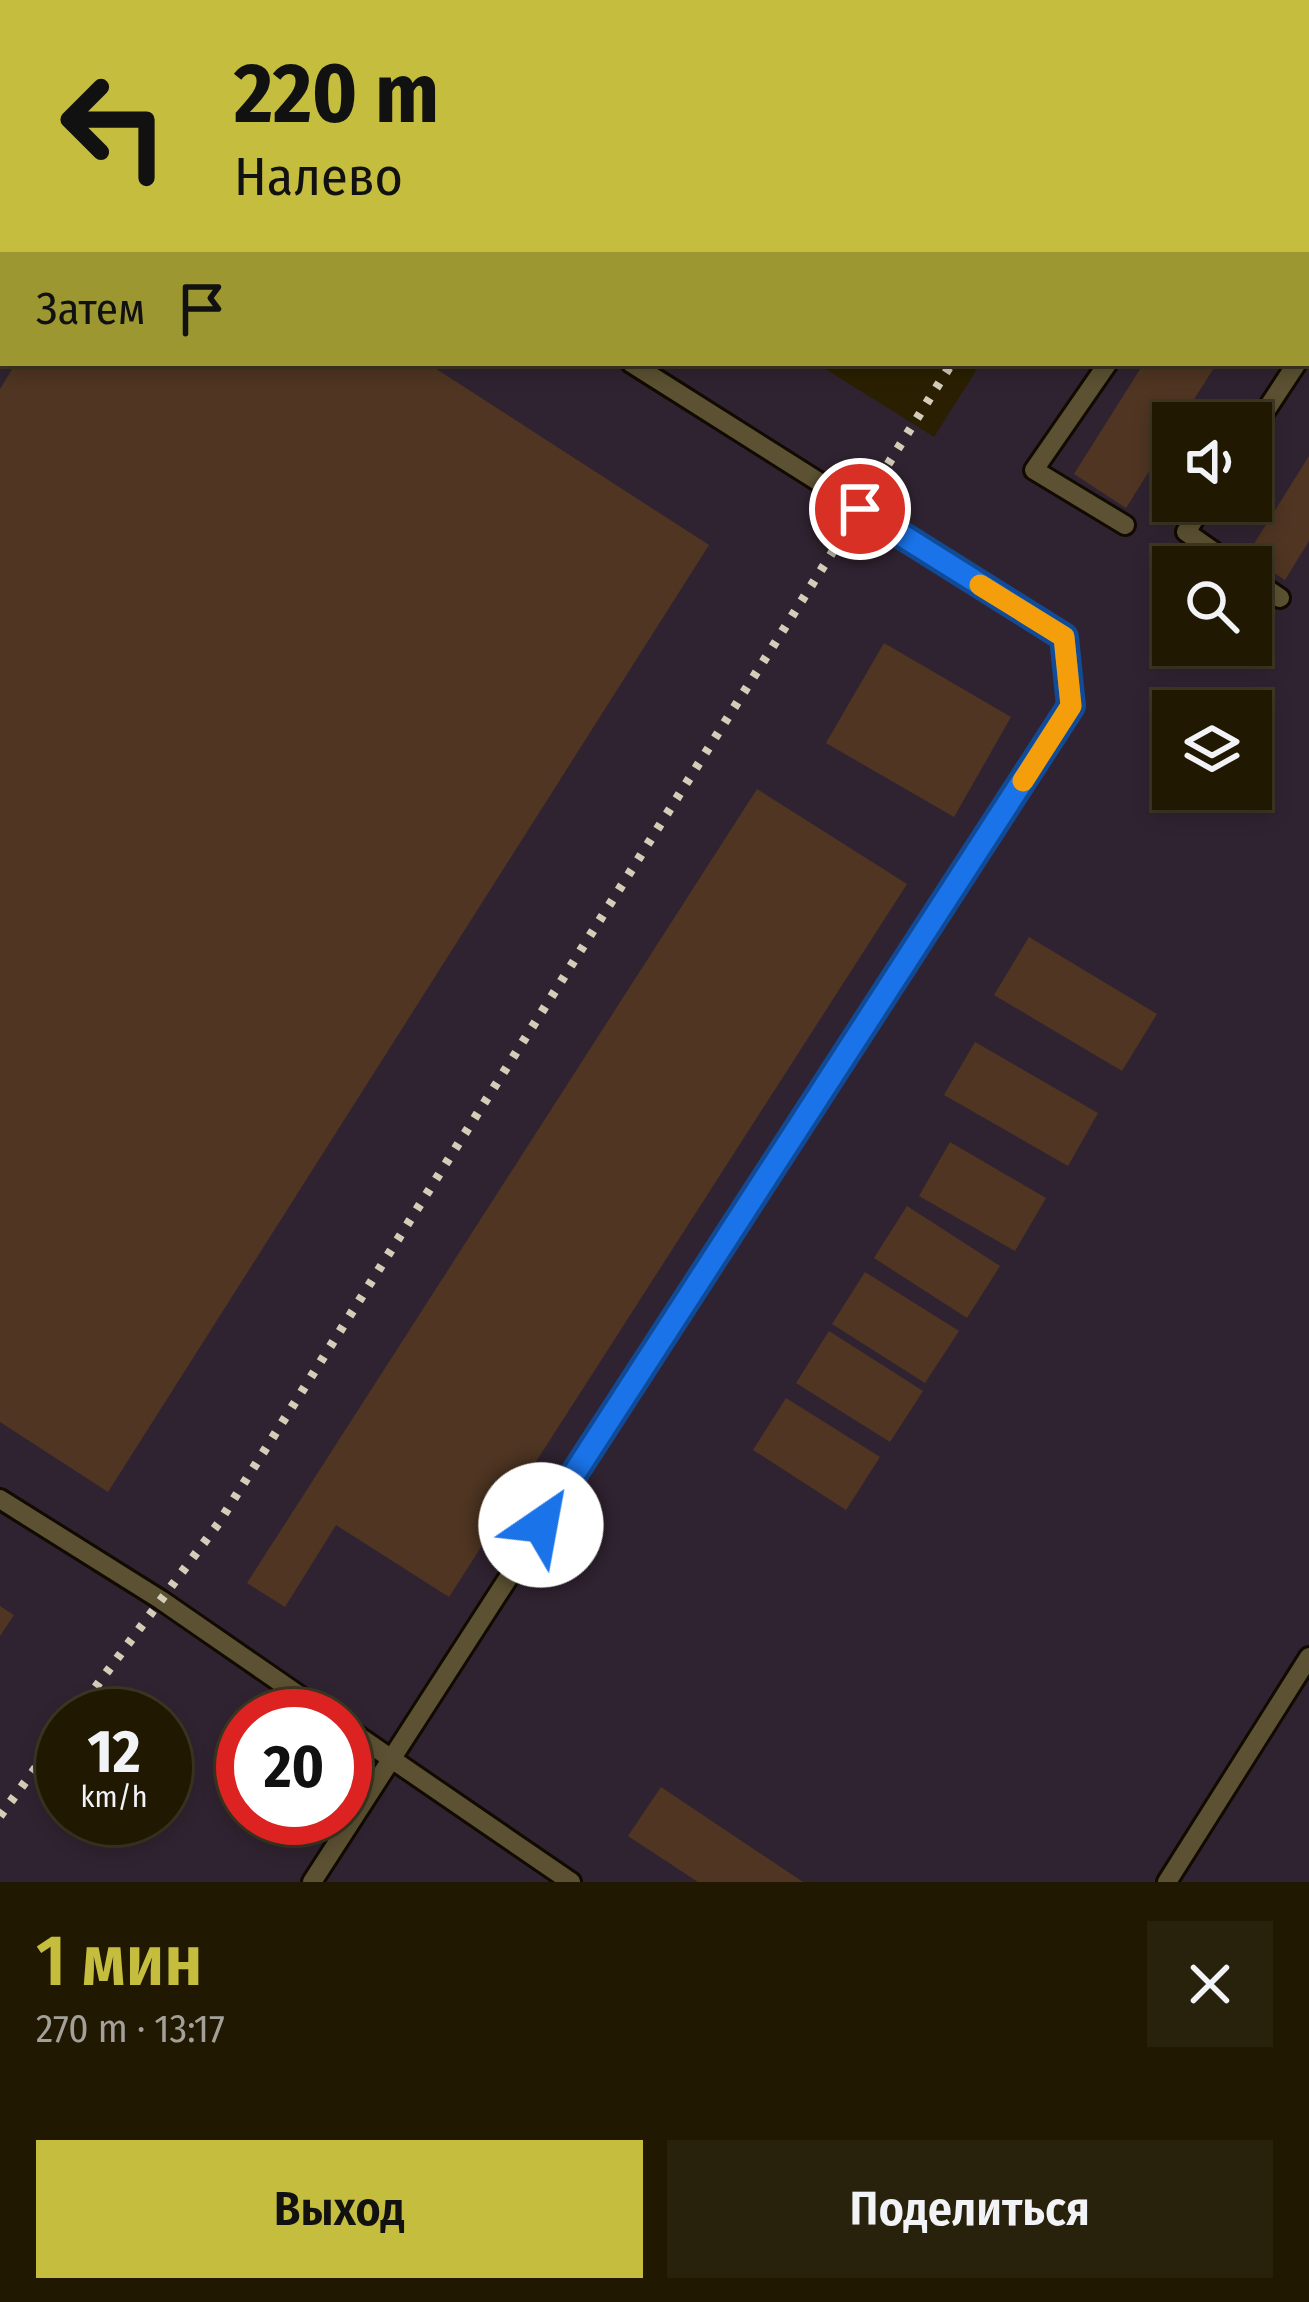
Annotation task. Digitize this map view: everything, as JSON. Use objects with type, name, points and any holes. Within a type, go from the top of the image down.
[{"type":"lane","points":[[312,1882],[1071,706],[1064,637],[637,366]]},
{"type":"lane","points":[[1106,366],[1034,470],[1125,525]]},
{"type":"lane","points":[[1272,402],[1296,366]]},
{"type":"lane","points":[[1192,522],[1186,532],[1206,546]]},
{"type":"lane","points":[[1272,592],[1280,598]]},
{"type":"lane","points":[[0,1498],[161,1600],[289,1689]]},
{"type":"lane","points":[[1167,1882],[1309,1657]]},
{"type":"lane","points":[[372,1746],[571,1882]]},
{"type":"shaded area","points":[[0,366],[821,366],[934,437],[979,366],[1309,366],[1309,1882],[0,1882]]},
{"type":"building","points":[[14,366],[432,366],[709,545],[108,1492],[0,1422],[0,389]]},
{"type":"building","points":[[1142,366],[1215,366],[1192,402],[1152,402],[1152,467],[1126,508],[1074,474]]},
{"type":"building","points":[[1309,456],[1309,541],[1285,580],[1272,571],[1272,546],[1253,546],[1272,522]]},
{"type":"building","points":[[884,643],[1011,717],[954,817],[826,743]]},
{"type":"building","points":[[757,789],[907,884],[449,1597],[336,1525],[285,1607],[247,1583]]},
{"type":"building","points":[[1029,937],[1157,1014],[1122,1071],[994,995]]},
{"type":"building","points":[[975,1042],[1098,1113],[1068,1166],[944,1095]]},
{"type":"building","points":[[950,1142],[1046,1198],[1015,1251],[919,1196]]},
{"type":"building","points":[[907,1206],[1000,1266],[967,1318],[874,1258]]},
{"type":"building","points":[[865,1272],[959,1331],[925,1383],[832,1324]]},
{"type":"building","points":[[829,1331],[923,1391],[890,1442],[796,1383]]},
{"type":"building","points":[[786,1398],[880,1457],[846,1510],[753,1450]]},
{"type":"building","points":[[0,1606],[14,1615],[0,1636]]},
{"type":"building","points":[[661,1787],[803,1882],[698,1882],[628,1836]]},
{"type":"railway","points":[[94,1689],[218,1524],[950,366]]},
{"type":"railway","points":[[0,1816],[36,1767]]},
{"type":"slow traffic","points":[[980,585],[1064,637],[1071,706],[1023,781]]},
{"type":"route","points":[[541,1525],[1071,706],[1064,637],[860,509]]}]
